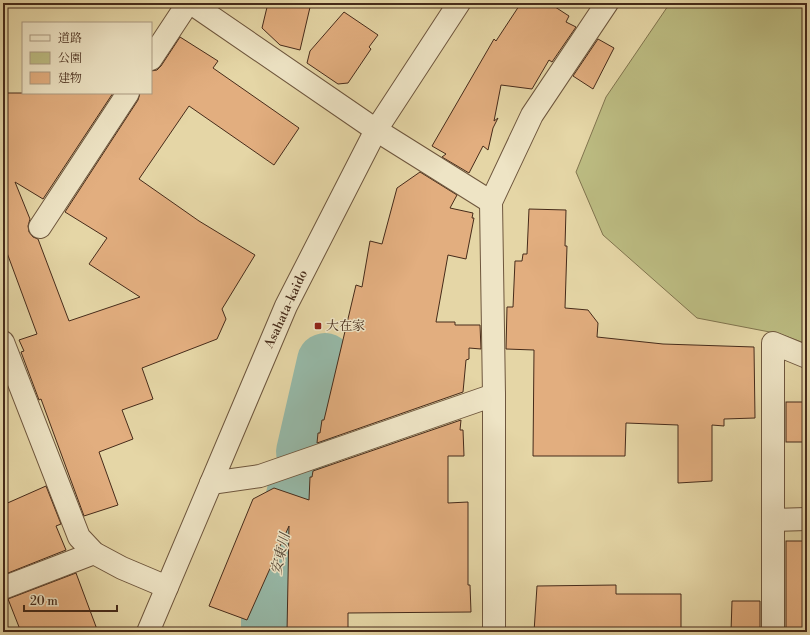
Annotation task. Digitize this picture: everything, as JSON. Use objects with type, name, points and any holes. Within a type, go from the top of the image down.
[{"type":"street","points":[[152,58],[189,3],[376,130],[491,202]]},
{"type":"street","name":"Asahata-kaido","points":[[148,632],[286,306],[376,130],[459,3]]},
{"type":"street","points":[[494,632],[494,395],[491,202],[532,115],[607,3]]},
{"type":"street","points":[[40,226],[127,94]]},
{"type":"street","points":[[3,342],[79,537],[94,552],[122,568],[167,587]]},
{"type":"street","points":[[773,632],[773,343],[807,357]]},
{"type":"street","points":[[211,483],[260,476],[494,395]]},
{"type":"street","points":[[773,520],[807,519]]},
{"type":"street","points":[[3,588],[94,552]]},
{"type":"green space","points":[[670,3],[807,3],[807,344],[780,334],[697,318],[603,235],[576,172],[606,97]]},
{"type":"building","points":[[268,3],[311,3],[300,50],[280,45],[262,28]]},
{"type":"building","points":[[521,3],[549,3],[569,16],[566,22],[576,27],[552,62],[549,60],[532,89],[501,85],[494,121],[498,118],[493,128],[488,150],[483,146],[469,173],[442,157],[446,154],[432,146],[494,39],[496,41]]},
{"type":"building","points":[[344,12],[378,35],[369,47],[371,49],[348,83],[338,84],[307,63],[310,51]]},
{"type":"building","points":[[180,37],[218,61],[213,68],[299,128],[274,165],[189,106],[139,179],[199,221],[255,255],[222,309],[226,319],[217,339],[142,368],[153,399],[122,410],[133,439],[99,452],[118,505],[84,516],[41,399],[39,400],[21,352],[24,351],[19,340],[37,334],[3,242],[3,93],[112,94],[43,199],[15,182],[30,219],[28,226],[29,232],[33,237],[38,239],[69,321],[140,297],[89,264],[107,238],[65,212],[138,100],[140,94],[152,94],[152,71],[157,70]]},
{"type":"building","points":[[598,39],[614,48],[593,89],[573,76]]},
{"type":"building","points":[[420,172],[457,195],[450,208],[473,213],[472,218],[474,218],[466,259],[448,255],[436,322],[455,322],[455,325],[480,325],[481,349],[469,348],[469,359],[466,360],[463,392],[317,443],[318,433],[320,433],[322,420],[324,420],[356,285],[362,287],[370,241],[382,244],[397,188]]},
{"type":"building","points":[[529,209],[566,210],[565,246],[567,246],[565,308],[588,310],[598,323],[597,337],[663,344],[754,347],[755,418],[724,419],[724,426],[712,425],[712,481],[678,483],[678,425],[626,423],[625,456],[533,456],[534,350],[506,349],[507,307],[513,307],[515,261],[522,261],[523,254],[527,254]]},
{"type":"building","points":[[786,402],[807,402],[807,442],[786,442]]},
{"type":"building","points":[[461,420],[460,430],[463,430],[464,456],[448,456],[448,503],[468,502],[468,585],[470,585],[471,612],[348,613],[348,632],[287,632],[289,526],[247,620],[209,606],[253,499],[274,488],[309,500],[310,477],[312,477],[313,471]]},
{"type":"building","points":[[46,486],[61,524],[56,526],[66,550],[3,575],[3,505]]},
{"type":"building","points":[[786,541],[807,541],[807,632],[786,632]]},
{"type":"building","points":[[76,573],[98,632],[21,632],[8,599]]},
{"type":"building","points":[[616,585],[616,594],[681,594],[681,632],[534,632],[537,586]]},
{"type":"building","points":[[732,601],[760,601],[760,632],[731,632]]},
{"type":"waterway","name":"安東川","points":[[304,452],[325,361]]},
{"type":"waterway","name":"安東川","points":[[269,632],[269,606],[298,478]]},
{"type":"place","name":"大在家","points":[[318,326]]}]
